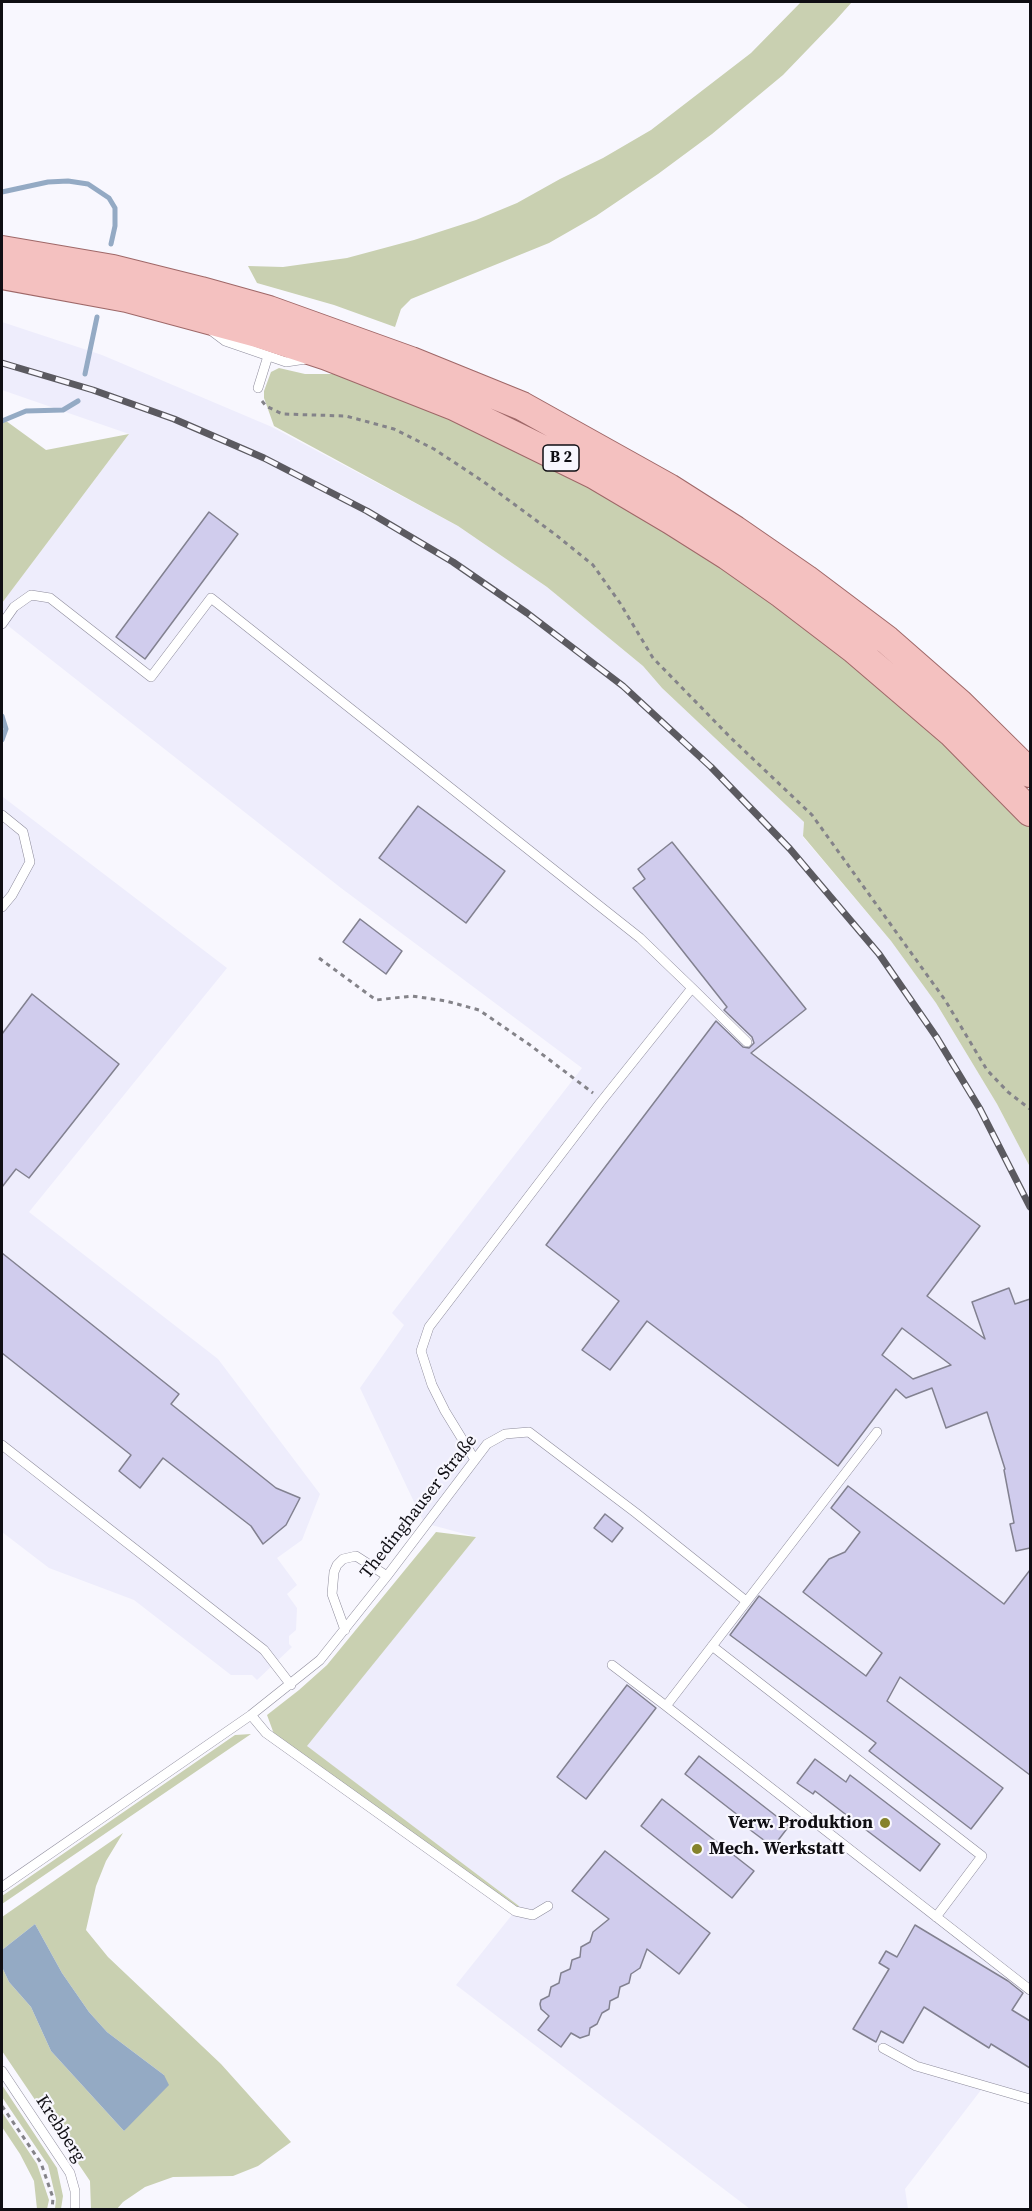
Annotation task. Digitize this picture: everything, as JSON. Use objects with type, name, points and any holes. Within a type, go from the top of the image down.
[{"type":"main road","name":"B 2","points":[[2,250],[113,269],[269,310],[411,361],[522,406],[669,488],[806,579],[887,640],[959,703],[1030,773]]},
{"type":"main road","name":"B 2","points":[[2,275],[127,298],[257,333],[327,356],[454,405],[595,475],[709,544],[782,594],[888,677],[951,732],[1030,812]]},
{"type":"lane","points":[[193,315],[225,341],[286,362],[327,356]]},
{"type":"lane","points":[[258,388],[268,356]]},
{"type":"lane","points":[[2,624],[14,607],[31,595],[50,598],[151,677],[211,598],[640,938],[747,1042]]},
{"type":"lane","points":[[2,815],[23,832],[30,862],[12,895],[2,907]]},
{"type":"lane","points":[[475,1460],[445,1412],[432,1385],[421,1352],[429,1327],[692,988]]},
{"type":"lane","name":"Thedinghauser Straße","points":[[2,1887],[251,1715],[320,1660],[487,1444],[505,1434],[529,1432],[746,1600]]},
{"type":"lane","points":[[666,1706],[877,1432]]},
{"type":"lane","points":[[2,1445],[264,1650],[291,1684]]},
{"type":"lane","points":[[345,1630],[332,1594],[337,1565],[343,1559],[356,1556],[387,1576]]},
{"type":"lane","points":[[712,1646],[982,1856],[936,1917]]},
{"type":"lane","points":[[612,1665],[1030,1990]]},
{"type":"lane","points":[[251,1715],[266,1733],[515,1911],[533,1915],[548,1906]]},
{"type":"lane","points":[[883,2048],[916,2066],[1030,2099]]},
{"type":"lane","name":"Krebberg","points":[[2,2071],[70,2173],[75,2191],[75,2210]]},
{"type":"path","points":[[258,388],[260,398],[266,406],[282,414],[346,416],[394,429],[434,449],[502,495],[593,566],[620,603],[653,658],[722,730],[812,815],[945,1000],[987,1070],[1008,1092],[1030,1109]]},
{"type":"path","points":[[319,958],[376,1000],[412,996],[446,1001],[479,1010],[603,1100]]},
{"type":"path","points":[[2,2106],[41,2163],[53,2198],[52,2210]]},
{"type":"shaded area","points":[[2,322],[102,355],[272,427],[458,526],[547,587],[643,666],[662,688],[804,822],[803,837],[891,941],[936,1003],[997,1104],[1030,1167],[1030,2103],[981,2090],[905,2189],[908,2209],[750,2209],[456,1985],[519,1906],[306,1746],[476,1537],[424,1523],[360,1388],[404,1325],[392,1313],[582,1068],[341,888],[2,621],[2,603],[129,434],[2,390]]},
{"type":"shaded area","points":[[3,797],[227,968],[29,1212],[218,1359],[320,1494],[302,1540],[277,1558],[297,1585],[287,1594],[297,1608],[296,1630],[289,1636],[289,1644],[292,1647],[257,1680],[252,1675],[231,1675],[134,1600],[49,1568],[2,1532]]},
{"type":"green space","points":[[801,2],[852,2],[783,75],[712,134],[658,174],[596,216],[549,243],[411,299],[401,309],[395,327],[334,305],[257,283],[248,266],[283,267],[347,258],[476,220],[517,203],[651,130],[751,53]]},
{"type":"green space","points":[[279,368],[305,374],[337,374],[399,388],[654,519],[861,667],[1016,812],[1030,828],[1030,1167],[997,1104],[936,1003],[891,941],[803,836],[804,822],[662,688],[643,666],[547,587],[458,526],[274,426],[264,398],[264,391],[271,372]]},
{"type":"green space","points":[[2,418],[46,450],[129,434],[2,603]]},
{"type":"green space","points":[[436,1532],[476,1537],[307,1746],[519,1906],[515,1911],[274,1734],[267,1715],[327,1665]]},
{"type":"green space","points":[[251,1734],[2,1904],[2,1896],[235,1735]]},
{"type":"green space","points":[[123,1833],[106,1861],[96,1886],[86,1930],[108,1957],[221,2064],[291,2142],[258,2166],[233,2176],[173,2177],[145,2187],[117,2209],[91,2209],[90,2181],[2,2051],[2,1967],[9,1982],[31,2007],[51,2051],[124,2131],[164,2075],[107,2032],[89,2012],[62,1973],[35,1924],[2,1950],[2,1917]]},
{"type":"green space","points":[[2,2085],[57,2168],[63,2196],[61,2209],[55,2209],[56,2199],[48,2165],[2,2097]]},
{"type":"green space","points":[[2,2112],[37,2164],[49,2200],[47,2209],[37,2209],[34,2181],[2,2127]]},
{"type":"water","points":[[35,1924],[62,1973],[89,2012],[107,2032],[164,2075],[169,2085],[124,2131],[51,2051],[31,2007],[9,1982],[2,1967],[2,1950]]},
{"type":"building","points":[[209,512],[238,534],[145,659],[116,637]]},
{"type":"building","points":[[418,806],[505,871],[466,923],[379,858]]},
{"type":"building","points":[[672,842],[806,1009],[751,1053],[980,1226],[927,1296],[985,1339],[972,1302],[1009,1288],[1015,1304],[1030,1299],[1030,1548],[1016,1551],[1010,1524],[1014,1523],[1005,1469],[987,1412],[946,1428],[932,1388],[906,1398],[896,1389],[838,1466],[647,1321],[610,1370],[582,1350],[619,1301],[546,1245],[716,1021],[743,1047],[749,1048],[754,1043],[752,1037],[724,1010],[727,1007],[633,888],[645,879],[638,869]],"holes":[[[902,1328],[951,1365],[913,1379],[882,1355]]]},
{"type":"building","points":[[360,919],[402,951],[386,974],[343,942]]},
{"type":"building","points":[[32,994],[119,1064],[29,1178],[16,1169],[2,1187],[2,1034]]},
{"type":"building","points":[[2,1253],[179,1394],[171,1404],[276,1488],[300,1498],[286,1525],[263,1544],[251,1526],[163,1458],[140,1488],[119,1471],[131,1455],[2,1353]]},
{"type":"building","points":[[848,1486],[1004,1604],[1030,1570],[1030,1775],[900,1677],[887,1701],[1003,1788],[971,1829],[869,1751],[876,1743],[730,1635],[759,1596],[866,1676],[882,1653],[803,1592],[829,1559],[845,1552],[860,1532],[831,1508]]},
{"type":"building","points":[[605,1514],[623,1528],[612,1542],[594,1528]]},
{"type":"building","points":[[627,1685],[656,1708],[586,1799],[557,1777]]},
{"type":"building","points":[[699,1756],[789,1826],[773,1847],[745,1826],[748,1823],[685,1774]]},
{"type":"building","name":"Verw. Produktion","points":[[815,1759],[846,1782],[850,1775],[940,1844],[920,1871],[815,1791],[813,1794],[797,1783]]},
{"type":"building","name":"Mech. Werkstatt","points":[[662,1799],[754,1871],[732,1898],[641,1826]]},
{"type":"building","points":[[605,1851],[710,1933],[679,1974],[647,1949],[640,1968],[631,1974],[629,1983],[620,1987],[618,1997],[610,2001],[609,2009],[602,2013],[597,2024],[590,2028],[589,2035],[580,2038],[571,2033],[561,2047],[538,2030],[549,2016],[541,2009],[540,2004],[541,2000],[549,1996],[551,1987],[559,1983],[561,1973],[570,1969],[572,1960],[580,1957],[581,1947],[590,1942],[593,1932],[609,1919],[572,1891]]},
{"type":"building","points":[[915,1925],[1008,1981],[1023,1993],[1012,2010],[1030,2021],[1030,2068],[991,2044],[989,2048],[924,2007],[903,2043],[881,2031],[876,2042],[853,2029],[889,1969],[879,1963],[886,1951],[897,1957]]},
{"type":"waterway","points":[[2,192],[48,182],[68,181],[88,184],[109,198],[115,208],[115,226],[111,244]]},
{"type":"waterway","points":[[85,374],[97,317]]},
{"type":"waterway","points":[[2,421],[26,411],[63,410],[78,401]]},
{"type":"waterway","points":[[2,716],[6,729],[2,740]]},
{"type":"railway","points":[[2,363],[93,390],[174,419],[264,458],[367,511],[453,562],[527,613],[623,686],[711,767],[790,849],[879,954],[937,1038],[980,1109],[1030,1207]]},
{"type":"place","name":"Verw. Produktion","points":[[885,1823]]},
{"type":"place","name":"Mech. Werkstatt","points":[[697,1849]]}]
